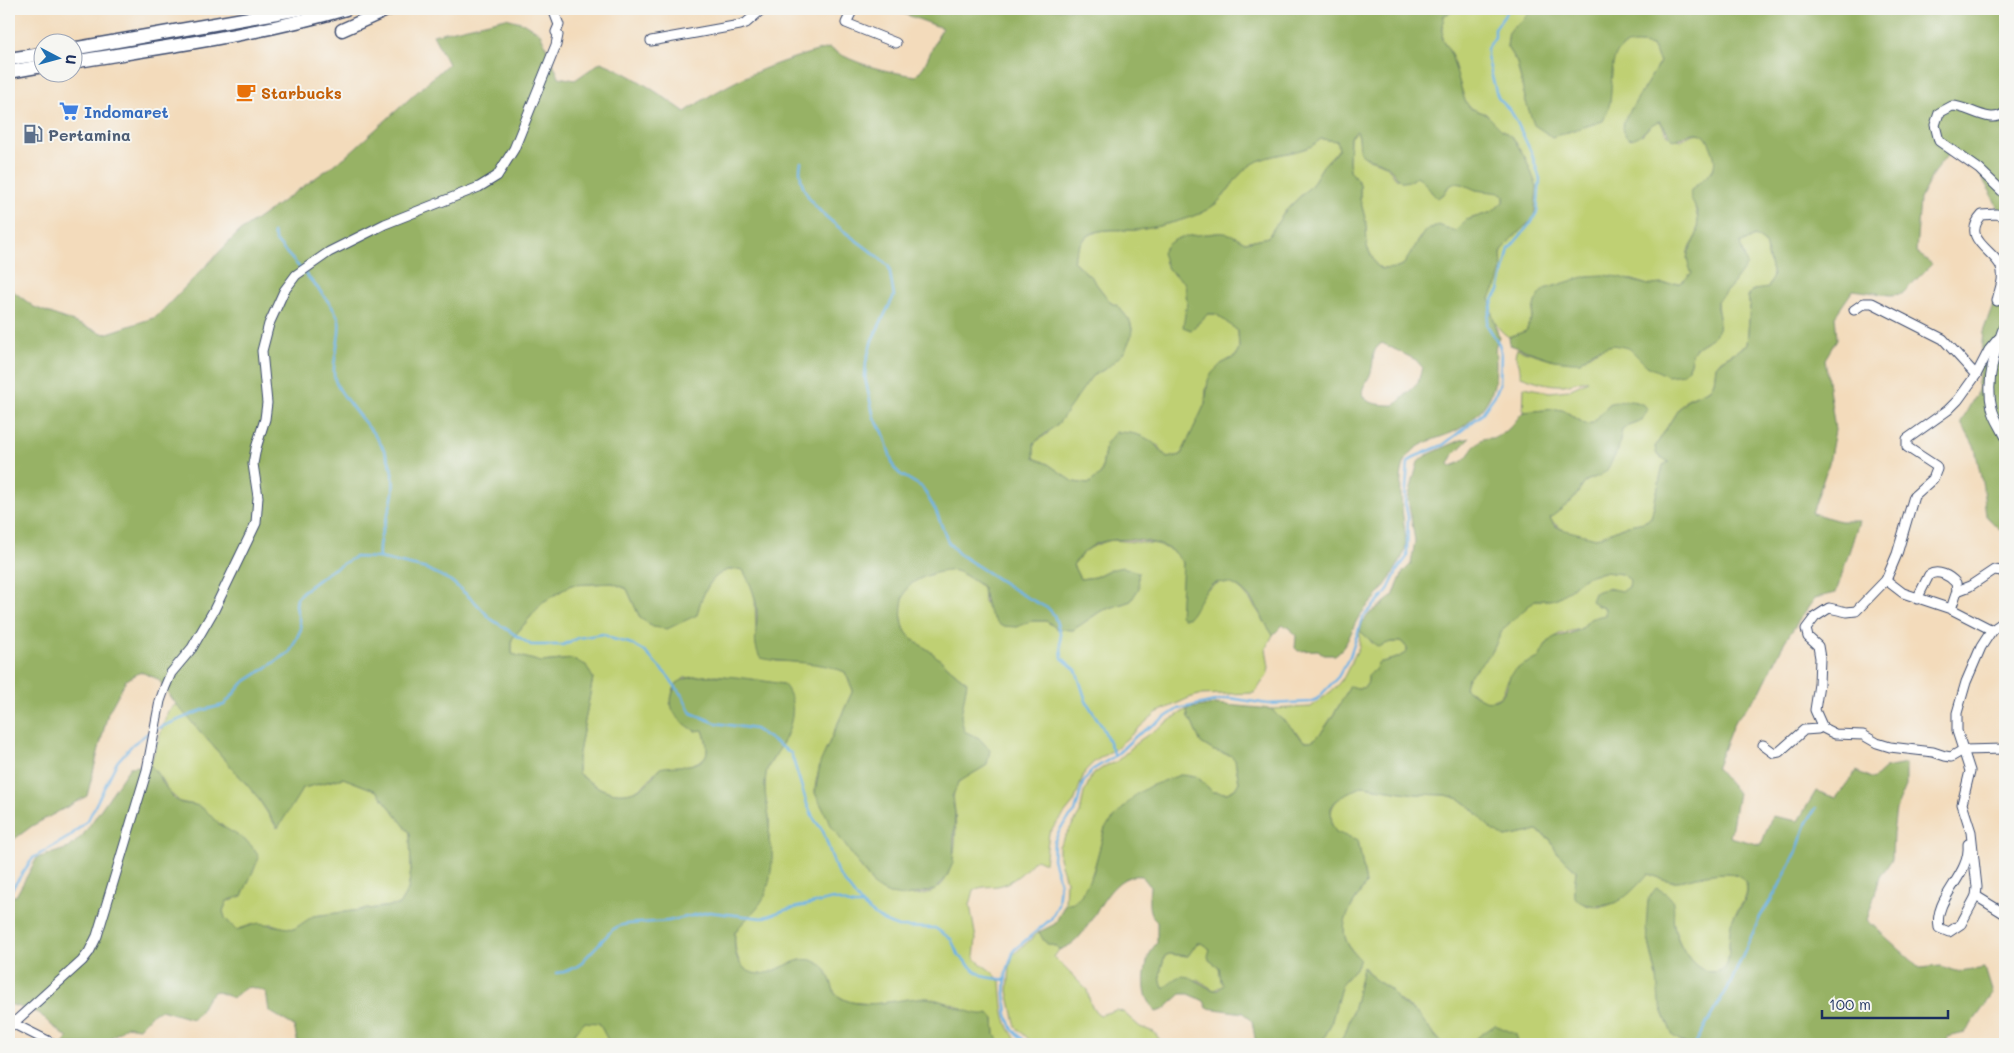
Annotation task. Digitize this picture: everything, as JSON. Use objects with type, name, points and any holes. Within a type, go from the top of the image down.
[{"type":"highway","points":[[82,47],[300,9]]},
{"type":"highway","points":[[82,60],[259,31],[303,22],[346,9]]},
{"type":"highway","points":[[342,30],[390,9]]},
{"type":"highway","points":[[9,59],[32,56]]},
{"type":"highway","points":[[9,72],[32,68]]},
{"type":"street","points":[[54,1044],[10,1025],[71,972],[86,956],[93,944],[127,840],[151,748],[160,701],[171,673],[192,648],[214,610],[256,523],[258,496],[253,464],[265,419],[267,403],[262,351],[264,339],[275,308],[284,291],[296,275],[329,252],[361,235],[479,187],[497,176],[514,149],[556,45],[558,35],[556,32],[559,25],[552,9]]},
{"type":"street","points":[[652,41],[740,25],[746,23],[761,10],[774,9]]},
{"type":"street","points":[[853,9],[846,23],[896,43]]},
{"type":"street","points":[[2005,113],[2002,115],[1985,115],[1952,106],[1939,112],[1935,125],[1939,141],[1978,170],[2005,194]]},
{"type":"street","points":[[2005,216],[1996,214],[1982,216],[1978,220],[1976,229],[1978,243],[1997,260],[2001,268],[2003,280],[1996,301],[2005,297]]},
{"type":"street","points":[[1854,310],[1864,303],[1872,303],[1927,329],[1948,344],[1976,375]]},
{"type":"street","points":[[2005,323],[1992,370],[1990,393],[1991,406],[2005,436]]},
{"type":"street","points":[[2001,335],[1989,350],[1976,375],[1958,400],[1934,421],[1907,439],[1907,447],[1936,466],[1937,469],[1932,479],[1914,496],[1897,554],[1886,580],[1856,611],[1847,612],[1829,608],[1815,617],[1806,628],[1808,637],[1818,646],[1820,658],[1819,684],[1815,710],[1823,728],[1835,734],[1863,735],[1877,743],[1906,750],[1933,752],[1951,756],[1963,750],[2005,749]]},
{"type":"street","points":[[1956,591],[1970,586],[1994,570],[2002,570],[2005,575]]},
{"type":"street","points":[[1917,599],[1929,574],[1937,572],[1952,578],[1956,583],[1956,591],[1951,609]]},
{"type":"street","points":[[1886,580],[1896,589],[1917,599],[1951,609],[1992,630]]},
{"type":"street","points":[[1964,812],[1971,832],[1977,887],[1976,896],[1961,924],[1949,932],[1939,928],[1939,910],[1956,883],[1968,854],[1968,842],[1963,824],[1963,794],[1970,771],[1957,731],[1957,713],[1966,682],[1981,647],[1992,630],[2005,623]]},
{"type":"street","points":[[1763,745],[1774,753],[1779,752],[1804,730],[1818,729],[1821,724]]},
{"type":"street","points":[[1976,896],[2005,914]]},
{"type":"green space","points":[[904,9],[1460,9],[1444,15],[1442,39],[1451,54],[1465,101],[1470,108],[1486,114],[1513,138],[1526,159],[1537,187],[1534,218],[1510,240],[1501,253],[1502,269],[1498,283],[1490,298],[1492,314],[1499,337],[1495,347],[1495,380],[1490,396],[1473,419],[1459,429],[1417,447],[1407,458],[1401,476],[1401,500],[1406,544],[1403,555],[1384,587],[1359,616],[1346,643],[1335,655],[1324,655],[1318,650],[1298,651],[1295,648],[1296,636],[1290,628],[1283,625],[1273,635],[1247,595],[1241,589],[1225,583],[1219,582],[1210,586],[1188,618],[1183,618],[1180,616],[1183,562],[1165,547],[1146,541],[1113,540],[1096,544],[1083,553],[1073,565],[1080,579],[1095,577],[1109,570],[1123,567],[1138,572],[1139,588],[1131,601],[1101,611],[1073,630],[1058,629],[1046,621],[1031,621],[1017,627],[1001,626],[988,609],[983,587],[956,571],[931,574],[909,586],[904,595],[902,607],[902,619],[905,630],[913,640],[931,652],[967,682],[961,716],[964,731],[979,738],[990,750],[987,765],[959,782],[952,797],[955,813],[953,863],[946,878],[935,890],[905,896],[889,894],[875,887],[832,827],[815,793],[820,763],[853,690],[845,672],[835,668],[760,658],[756,641],[757,615],[755,597],[743,570],[733,569],[717,576],[706,589],[697,615],[667,629],[653,627],[640,618],[627,589],[613,583],[571,585],[543,602],[512,639],[512,654],[541,662],[572,659],[586,665],[593,678],[578,758],[578,773],[601,789],[610,792],[628,793],[636,790],[647,783],[660,768],[689,765],[702,760],[706,756],[707,744],[703,730],[695,731],[673,711],[671,699],[677,683],[699,676],[728,676],[783,684],[791,699],[792,716],[788,733],[768,768],[765,781],[769,841],[772,851],[771,872],[763,898],[756,909],[735,932],[735,947],[738,960],[744,968],[753,973],[763,974],[801,960],[811,960],[823,966],[835,994],[845,1000],[856,1003],[868,1004],[926,998],[975,1013],[989,1013],[994,1019],[995,1035],[1002,1044],[610,1044],[599,1023],[584,1022],[575,1033],[571,1044],[298,1044],[294,1026],[269,1011],[266,992],[251,987],[233,998],[216,991],[208,997],[200,1011],[192,1019],[161,1010],[154,1012],[139,1028],[126,1026],[102,1044],[63,1044],[68,1038],[39,1013],[9,1004],[9,896],[16,896],[37,858],[69,848],[83,835],[130,767],[150,765],[175,799],[179,802],[196,805],[204,809],[219,824],[252,846],[256,852],[259,858],[242,896],[227,901],[223,911],[225,918],[236,930],[259,923],[294,929],[313,916],[399,905],[408,890],[411,870],[410,833],[377,791],[343,778],[303,788],[278,828],[256,795],[176,704],[158,679],[141,672],[126,680],[108,713],[87,796],[32,826],[9,843],[9,288],[34,307],[105,334],[156,317],[239,232],[345,157],[448,64],[433,35],[506,18],[524,23],[540,33],[559,77],[575,80],[601,62],[634,78],[685,112],[719,91],[754,73],[790,59],[829,48],[850,59],[871,66],[916,76],[924,66],[942,28],[902,13]],"holes":[[[1357,131],[1360,153],[1386,165],[1403,182],[1410,181],[1417,176],[1437,198],[1455,183],[1476,190],[1500,193],[1504,195],[1504,201],[1492,212],[1466,220],[1455,231],[1438,225],[1424,232],[1404,264],[1398,268],[1382,269],[1376,265],[1367,247],[1366,222],[1360,199],[1360,184],[1350,170],[1350,137]],[[1321,139],[1337,141],[1339,149],[1323,166],[1311,186],[1286,210],[1268,237],[1245,242],[1226,233],[1187,236],[1170,243],[1162,253],[1168,269],[1185,283],[1187,303],[1183,327],[1191,330],[1208,314],[1216,314],[1238,331],[1239,349],[1236,356],[1221,364],[1208,380],[1205,404],[1181,455],[1167,458],[1151,441],[1131,433],[1115,432],[1106,444],[1101,474],[1088,484],[1074,482],[1048,464],[1034,458],[1034,443],[1058,424],[1092,376],[1107,368],[1125,351],[1131,337],[1130,321],[1118,306],[1111,303],[1091,277],[1073,261],[1081,243],[1093,233],[1100,231],[1144,229],[1192,217],[1215,205],[1238,177],[1251,165],[1265,158],[1312,146]],[[1382,343],[1416,360],[1422,367],[1418,383],[1395,405],[1372,403],[1364,397],[1362,392],[1370,374],[1374,352]]]},
{"type":"green space","points":[[1460,9],[1531,9],[1526,17],[1509,31],[1507,47],[1517,63],[1526,102],[1562,135],[1579,127],[1603,121],[1612,68],[1619,50],[1624,45],[1642,44],[1652,46],[1660,62],[1623,124],[1642,135],[1653,123],[1660,121],[1667,135],[1681,140],[1697,133],[1704,135],[1713,150],[1716,161],[1711,172],[1691,190],[1698,220],[1696,238],[1688,251],[1687,259],[1692,273],[1680,283],[1648,285],[1633,280],[1587,276],[1535,302],[1532,317],[1526,331],[1509,337],[1500,330],[1491,314],[1490,297],[1501,272],[1501,257],[1504,247],[1534,218],[1537,187],[1526,159],[1513,138],[1486,114],[1470,108],[1465,101],[1451,54],[1442,39],[1444,15]]},
{"type":"green space","points":[[1531,9],[2005,9],[2005,225],[1991,193],[1973,164],[1949,153],[1934,172],[1920,199],[1916,252],[1932,264],[1902,294],[1890,295],[1853,290],[1835,316],[1837,339],[1825,359],[1835,430],[1829,463],[1812,513],[1840,521],[1859,521],[1836,593],[1815,598],[1802,616],[1785,641],[1760,692],[1734,722],[1716,768],[1738,793],[1730,837],[1761,845],[1772,816],[1798,821],[1816,791],[1836,798],[1856,771],[1873,779],[1885,768],[1906,764],[1906,786],[1896,809],[1892,859],[1880,877],[1867,920],[1920,968],[1940,966],[1960,972],[1985,968],[1993,994],[1965,1033],[1948,1037],[1946,1044],[1686,1044],[1673,1036],[1659,1002],[1657,977],[1646,929],[1648,899],[1656,888],[1669,896],[1673,903],[1673,923],[1676,935],[1686,954],[1701,969],[1709,972],[1718,971],[1727,965],[1731,923],[1747,894],[1744,880],[1738,875],[1729,873],[1718,873],[1678,881],[1667,880],[1648,874],[1623,899],[1608,905],[1584,904],[1574,894],[1576,870],[1557,853],[1550,839],[1537,831],[1506,837],[1493,831],[1472,808],[1460,799],[1446,795],[1415,794],[1363,786],[1347,793],[1335,802],[1331,808],[1332,825],[1336,832],[1358,840],[1366,884],[1349,912],[1344,930],[1346,940],[1360,959],[1357,966],[1342,983],[1331,1024],[1321,1044],[1256,1044],[1252,1021],[1244,1013],[1207,1008],[1204,1001],[1189,994],[1181,994],[1163,1010],[1156,1012],[1147,996],[1144,982],[1150,953],[1157,943],[1157,922],[1150,910],[1150,886],[1142,876],[1130,877],[1120,882],[1103,901],[1081,935],[1070,945],[1059,950],[1056,946],[1045,942],[1039,932],[1055,924],[1065,904],[1074,902],[1080,897],[1093,873],[1105,828],[1135,795],[1150,786],[1180,775],[1196,776],[1213,792],[1227,793],[1235,789],[1239,782],[1235,760],[1230,755],[1214,751],[1201,743],[1188,718],[1187,709],[1214,704],[1272,709],[1305,741],[1311,741],[1328,724],[1350,686],[1361,688],[1366,686],[1368,675],[1375,670],[1378,663],[1397,658],[1407,652],[1407,648],[1402,642],[1391,642],[1378,647],[1360,631],[1362,623],[1369,614],[1393,596],[1403,572],[1411,564],[1415,541],[1408,499],[1418,462],[1425,456],[1470,438],[1454,454],[1449,464],[1451,466],[1457,464],[1481,440],[1494,438],[1504,433],[1523,412],[1563,410],[1585,424],[1593,423],[1610,403],[1630,401],[1640,403],[1648,409],[1642,420],[1628,425],[1622,430],[1618,450],[1607,470],[1601,475],[1586,481],[1573,500],[1550,518],[1554,525],[1561,529],[1596,538],[1628,525],[1644,522],[1651,518],[1663,465],[1669,462],[1657,455],[1655,447],[1677,411],[1688,399],[1710,389],[1714,382],[1716,366],[1722,360],[1747,345],[1750,306],[1748,297],[1753,290],[1768,288],[1773,276],[1765,243],[1755,236],[1740,244],[1747,265],[1717,301],[1718,331],[1713,337],[1697,347],[1692,354],[1689,368],[1683,374],[1668,376],[1647,366],[1629,348],[1613,345],[1592,352],[1580,362],[1572,362],[1554,360],[1510,345],[1509,337],[1526,331],[1532,317],[1535,302],[1544,289],[1587,276],[1603,275],[1619,277],[1648,285],[1680,283],[1692,273],[1687,259],[1696,238],[1698,220],[1697,212],[1691,199],[1691,190],[1709,174],[1714,165],[1713,152],[1705,136],[1695,133],[1673,140],[1660,121],[1651,125],[1638,137],[1628,139],[1623,126],[1626,117],[1660,62],[1652,46],[1637,44],[1626,46],[1619,50],[1613,67],[1610,104],[1603,121],[1552,137],[1534,125],[1526,102],[1517,63],[1507,47],[1509,31],[1526,17]],"holes":[[[1605,572],[1622,574],[1630,580],[1629,587],[1623,591],[1605,589],[1594,593],[1591,601],[1605,608],[1605,615],[1590,619],[1579,630],[1551,639],[1539,658],[1523,665],[1510,676],[1505,691],[1496,700],[1485,700],[1465,688],[1467,679],[1492,652],[1503,629],[1535,600],[1556,598],[1566,593],[1583,579]],[[1197,943],[1201,943],[1210,949],[1209,960],[1219,967],[1221,981],[1224,985],[1218,990],[1214,990],[1191,978],[1181,976],[1163,988],[1160,976],[1165,956],[1169,954],[1188,956]]]},
{"type":"green space","points":[[1357,131],[1361,153],[1366,158],[1386,165],[1396,178],[1410,181],[1417,176],[1424,180],[1432,193],[1444,194],[1448,187],[1454,183],[1460,183],[1477,190],[1501,193],[1504,195],[1504,201],[1492,212],[1466,220],[1455,231],[1438,225],[1419,238],[1413,252],[1404,264],[1398,268],[1382,269],[1376,265],[1367,247],[1366,222],[1360,199],[1360,184],[1350,170],[1350,137]]},
{"type":"green space","points":[[1321,139],[1337,141],[1339,149],[1323,166],[1311,186],[1286,210],[1268,237],[1245,242],[1228,234],[1209,234],[1164,262],[1173,274],[1185,283],[1187,303],[1184,327],[1191,330],[1208,314],[1216,314],[1238,331],[1239,349],[1236,356],[1221,364],[1206,388],[1205,404],[1181,455],[1167,458],[1158,445],[1106,444],[1101,474],[1089,484],[1074,482],[1048,464],[1034,458],[1034,443],[1047,434],[1092,376],[1107,368],[1132,329],[1130,321],[1118,306],[1111,303],[1091,277],[1073,261],[1077,250],[1087,237],[1100,231],[1143,229],[1192,217],[1215,205],[1250,165],[1266,158],[1297,151]]},
{"type":"green space","points":[[1755,236],[1765,243],[1773,276],[1768,289],[1753,290],[1748,297],[1750,306],[1747,345],[1721,360],[1716,366],[1714,382],[1710,389],[1687,399],[1677,411],[1655,447],[1657,455],[1670,462],[1663,465],[1651,518],[1640,523],[1625,526],[1599,538],[1589,538],[1564,530],[1550,518],[1573,500],[1586,481],[1601,475],[1618,450],[1622,430],[1628,425],[1642,420],[1610,403],[1593,423],[1585,424],[1570,414],[1556,409],[1523,412],[1524,387],[1550,392],[1569,390],[1588,381],[1553,385],[1521,376],[1515,355],[1517,349],[1554,360],[1580,362],[1597,351],[1617,345],[1630,349],[1647,366],[1689,368],[1692,354],[1697,347],[1713,337],[1719,324],[1717,301],[1733,284],[1740,244]]},
{"type":"green space","points":[[2005,271],[2005,535],[1986,516],[1983,487],[1975,448],[1961,422],[1977,392],[1983,332]]},
{"type":"green space","points":[[1112,540],[1158,544],[1172,551],[1183,562],[1181,616],[1184,618],[1192,611],[1202,595],[1214,585],[1224,582],[1234,585],[1244,592],[1273,635],[1266,648],[1269,668],[1267,676],[1254,693],[1199,695],[1156,713],[1116,748],[1094,762],[1085,771],[1074,802],[1049,833],[1045,863],[1036,859],[1024,872],[1009,882],[974,890],[970,905],[976,939],[974,957],[1001,982],[1003,1007],[1007,1023],[1021,1044],[1002,1044],[995,1035],[994,1019],[968,1012],[955,1005],[928,998],[873,1004],[849,1002],[835,994],[830,979],[800,960],[771,973],[761,975],[753,974],[741,965],[736,950],[735,932],[765,894],[769,878],[772,850],[769,843],[769,818],[765,802],[765,777],[767,769],[785,739],[790,723],[783,684],[716,675],[684,678],[673,690],[670,704],[703,730],[707,744],[707,753],[699,761],[692,764],[654,773],[637,790],[617,793],[597,787],[578,773],[578,758],[593,678],[572,659],[541,662],[512,654],[512,639],[543,602],[571,585],[612,583],[627,589],[640,618],[697,615],[706,589],[717,576],[733,569],[743,570],[751,584],[755,599],[756,629],[775,661],[816,663],[831,666],[845,672],[853,690],[819,769],[815,792],[818,799],[854,858],[876,887],[897,894],[914,895],[929,893],[942,884],[947,876],[954,855],[956,821],[954,791],[963,779],[987,765],[979,738],[964,732],[960,716],[967,682],[931,652],[913,640],[905,630],[901,607],[906,590],[913,583],[938,572],[956,571],[983,587],[984,602],[1017,627],[1031,621],[1046,621],[1058,629],[1073,630],[1101,611],[1131,601],[1109,570],[1095,577],[1080,579],[1073,565],[1090,548]]},
{"type":"green space","points":[[1605,572],[1622,574],[1631,580],[1629,587],[1623,592],[1608,588],[1598,606],[1605,608],[1606,615],[1591,619],[1580,629],[1559,634],[1546,644],[1540,658],[1518,669],[1512,675],[1498,698],[1485,701],[1465,688],[1467,679],[1492,652],[1503,629],[1535,600],[1556,598],[1566,593],[1583,579]]},
{"type":"green space","points":[[1360,631],[1372,643],[1402,642],[1407,648],[1407,652],[1397,658],[1378,663],[1375,670],[1368,675],[1366,686],[1358,688],[1350,686],[1322,731],[1313,740],[1305,741],[1289,725],[1276,716],[1272,709],[1311,707],[1334,689],[1344,677],[1359,647]]},
{"type":"green space","points":[[176,704],[256,795],[277,828],[303,788],[343,778],[377,791],[410,833],[411,870],[408,890],[399,905],[314,916],[294,929],[287,929],[272,924],[251,925],[236,930],[225,918],[223,911],[227,901],[234,900],[224,827],[195,805],[180,802],[167,790],[165,784],[150,765],[168,711]]},
{"type":"green space","points":[[1187,709],[1188,718],[1201,743],[1214,751],[1230,755],[1235,760],[1239,783],[1235,789],[1227,793],[1213,792],[1196,776],[1105,828],[1086,888],[1076,901],[1065,904],[1066,881],[1059,858],[1059,846],[1080,813],[1084,793],[1092,775],[1107,765],[1115,763],[1140,740]]},
{"type":"green space","points":[[1363,786],[1415,794],[1446,795],[1460,799],[1506,837],[1537,831],[1550,839],[1557,853],[1576,870],[1574,894],[1586,905],[1605,906],[1621,899],[1648,874],[1671,881],[1727,873],[1737,874],[1744,879],[1747,893],[1732,922],[1727,965],[1722,971],[1705,972],[1687,956],[1676,933],[1673,918],[1646,929],[1662,1010],[1673,1036],[1686,1044],[1517,1044],[1515,1034],[1468,1044],[1443,1044],[1413,1010],[1393,996],[1390,989],[1374,979],[1364,967],[1345,1034],[1338,1044],[1321,1044],[1331,1024],[1342,983],[1357,966],[1360,959],[1351,949],[1344,930],[1349,912],[1366,884],[1358,840],[1336,832],[1332,825],[1331,811],[1333,805],[1341,797]]},
{"type":"green space","points":[[1039,932],[1045,942],[1056,946],[1059,950],[1054,957],[1087,990],[1091,1005],[1096,1012],[1100,1015],[1116,1010],[1123,1012],[1140,1027],[1154,1032],[1163,1044],[1034,1044],[1016,1027],[1008,991],[1013,955]]},
{"type":"green space","points":[[1197,943],[1201,943],[1210,949],[1209,960],[1219,967],[1221,981],[1224,985],[1214,990],[1198,980],[1175,979],[1163,988],[1160,976],[1165,956],[1169,954],[1188,956]]},
{"type":"green space","points":[[1363,967],[1374,979],[1390,989],[1400,1002],[1419,1015],[1443,1044],[1338,1044],[1345,1034],[1355,1004]]},
{"type":"green space","points":[[584,1021],[599,1023],[610,1044],[571,1044],[575,1033]]},
{"type":"green space","points":[[1495,1025],[1516,1034],[1517,1044],[1468,1044]]},
{"type":"waterway","points":[[1028,1044],[1013,1030],[1007,1015],[1006,974],[1014,950],[1051,919],[1058,905],[1060,883],[1053,859],[1054,842],[1062,826],[1075,812],[1083,783],[1092,770],[1115,756],[1136,736],[1178,709],[1229,698],[1268,704],[1310,702],[1317,699],[1338,677],[1350,656],[1363,617],[1387,592],[1397,571],[1407,557],[1408,517],[1405,502],[1408,463],[1414,457],[1443,445],[1456,435],[1481,415],[1495,395],[1500,383],[1501,352],[1499,344],[1487,325],[1488,317],[1494,298],[1499,291],[1509,249],[1530,224],[1537,212],[1540,179],[1531,152],[1516,120],[1510,110],[1499,99],[1487,56],[1487,49],[1495,37],[1495,29],[1509,9]]},
{"type":"waterway","points":[[801,162],[801,179],[807,194],[817,208],[889,267],[894,296],[872,340],[866,362],[865,378],[874,418],[883,432],[894,468],[900,474],[922,487],[936,511],[948,542],[959,554],[1021,594],[1049,609],[1054,615],[1060,633],[1062,658],[1076,670],[1086,701],[1103,728],[1115,756]]},
{"type":"waterway","points":[[273,233],[276,241],[321,292],[336,313],[339,321],[339,336],[334,362],[337,385],[344,397],[378,439],[390,463],[393,477],[392,498],[380,538],[379,558]]},
{"type":"waterway","points":[[156,729],[203,710],[224,705],[243,683],[290,652],[301,629],[296,606],[297,598],[330,571],[355,557],[379,558],[427,569],[451,581],[491,619],[531,645],[563,645],[578,638],[603,634],[629,643],[644,651],[667,675],[683,697],[691,713],[716,723],[755,729],[791,753],[807,804],[814,819],[823,831],[837,872],[862,905],[883,921],[898,927],[935,928],[951,939],[958,954],[975,971],[986,977],[1006,980]]},
{"type":"waterway","points":[[9,893],[33,858],[69,837],[88,820],[117,762],[133,744],[151,731]]},
{"type":"waterway","points":[[1695,1044],[1727,991],[1760,917],[1777,890],[1796,853],[1807,822],[1816,808]]},
{"type":"waterway","points":[[556,973],[578,966],[612,930],[627,924],[668,921],[709,912],[762,918],[785,910],[833,899],[853,905],[862,905]]},
{"type":"place","name":"Starbucks","points":[[246,92]]},
{"type":"place","name":"Indomaret","points":[[69,111]]},
{"type":"place","name":"Pertamina","points":[[33,134]]}]
